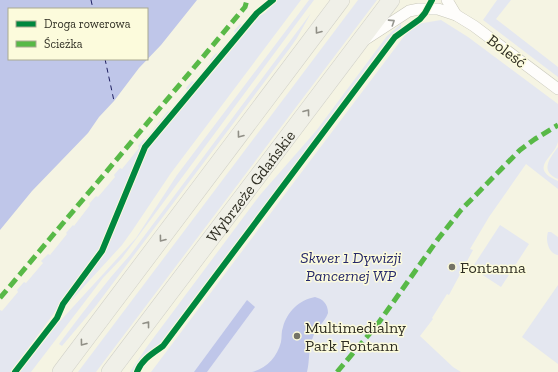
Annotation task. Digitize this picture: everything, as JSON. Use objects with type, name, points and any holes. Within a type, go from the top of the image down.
[{"type":"main road","points":[[61,372],[341,0]]},
{"type":"main road","name":"Wybrzeże Gdańskie","points":[[110,372],[391,0]]},
{"type":"street","name":"Boleść","points":[[447,0],[456,15]]},
{"type":"street","name":"Boleść","points":[[359,43],[409,11],[419,9],[438,9],[456,15],[474,26],[558,89]]},
{"type":"green space","points":[[277,0],[301,0],[171,173],[122,245],[67,305],[65,305],[105,251],[147,149],[257,17],[265,13]]},
{"type":"green space","points":[[309,0],[314,0],[122,258],[103,278],[31,372],[19,372],[41,342],[136,238],[177,175]]},
{"type":"green space","points":[[358,0],[377,0],[96,372],[78,372]]},
{"type":"green space","points":[[497,0],[511,0],[496,19],[558,67],[558,77],[483,20]]},
{"type":"green space","points":[[311,13],[290,48],[95,307],[62,346],[59,344],[94,298],[130,255]]},
{"type":"green space","points":[[252,14],[253,15],[142,147],[100,250],[11,372],[0,372],[0,310],[2,311],[18,292],[17,290],[24,282],[26,283],[43,263],[41,261],[48,254],[50,255],[67,234],[66,233],[73,225],[74,226],[90,205],[89,204],[96,196],[98,197],[115,177],[114,175],[120,168],[122,169],[139,148],[138,146],[144,139],[145,140],[187,90],[186,88],[192,81],[194,82],[211,61],[210,60],[235,33],[234,31]]},
{"type":"green space","name":"Skwer 1 Dywizji Pancernej WP","points":[[441,20],[468,37],[558,104],[558,142],[545,162],[544,172],[558,181],[558,189],[526,164],[489,217],[470,249],[473,250],[449,295],[447,294],[432,318],[433,319],[420,336],[453,367],[461,372],[151,372],[405,35],[417,24]]},
{"type":"green space","points":[[401,24],[401,29],[384,47],[160,345],[142,360],[135,372],[130,372],[146,348],[260,195],[316,131],[387,36]]},
{"type":"green space","points":[[558,147],[558,179],[552,176],[549,172],[548,164]]},
{"type":"green space","points":[[500,225],[529,244],[501,287],[472,268]]},
{"type":"green space","points":[[548,232],[551,232],[558,237],[558,255],[552,252],[548,246]]},
{"type":"green space","points":[[558,285],[558,364],[522,337]]},
{"type":"water","points":[[0,0],[197,0],[161,45],[148,59],[148,8],[8,8],[8,60],[147,60],[114,101],[99,117],[88,133],[32,191],[0,230]]},
{"type":"water","name":"Multimedialny Park Fontann","points":[[315,297],[324,302],[328,313],[313,337],[310,346],[307,372],[252,372],[267,365],[274,357],[281,342],[282,331],[287,316],[299,304]]},
{"type":"water","points":[[247,300],[255,307],[207,372],[194,372]]},
{"type":"ferry route","points":[[91,0],[93,8]]},
{"type":"ferry route","points":[[105,60],[114,101]]},
{"type":"marked path","points":[[0,298],[245,7],[247,0]]},
{"type":"marked path","points":[[337,372],[377,325],[438,239],[461,210],[520,150],[558,125]]},
{"type":"cycle path","points":[[15,372],[57,318],[63,304],[102,251],[145,147],[257,13],[273,0]]},
{"type":"cycle path","points":[[137,372],[144,360],[163,346],[395,37],[420,19],[432,0]]},
{"type":"place","name":"Fontanna","points":[[452,267]]},
{"type":"place","name":"Multimedialny Park Fontann","points":[[297,336]]}]
